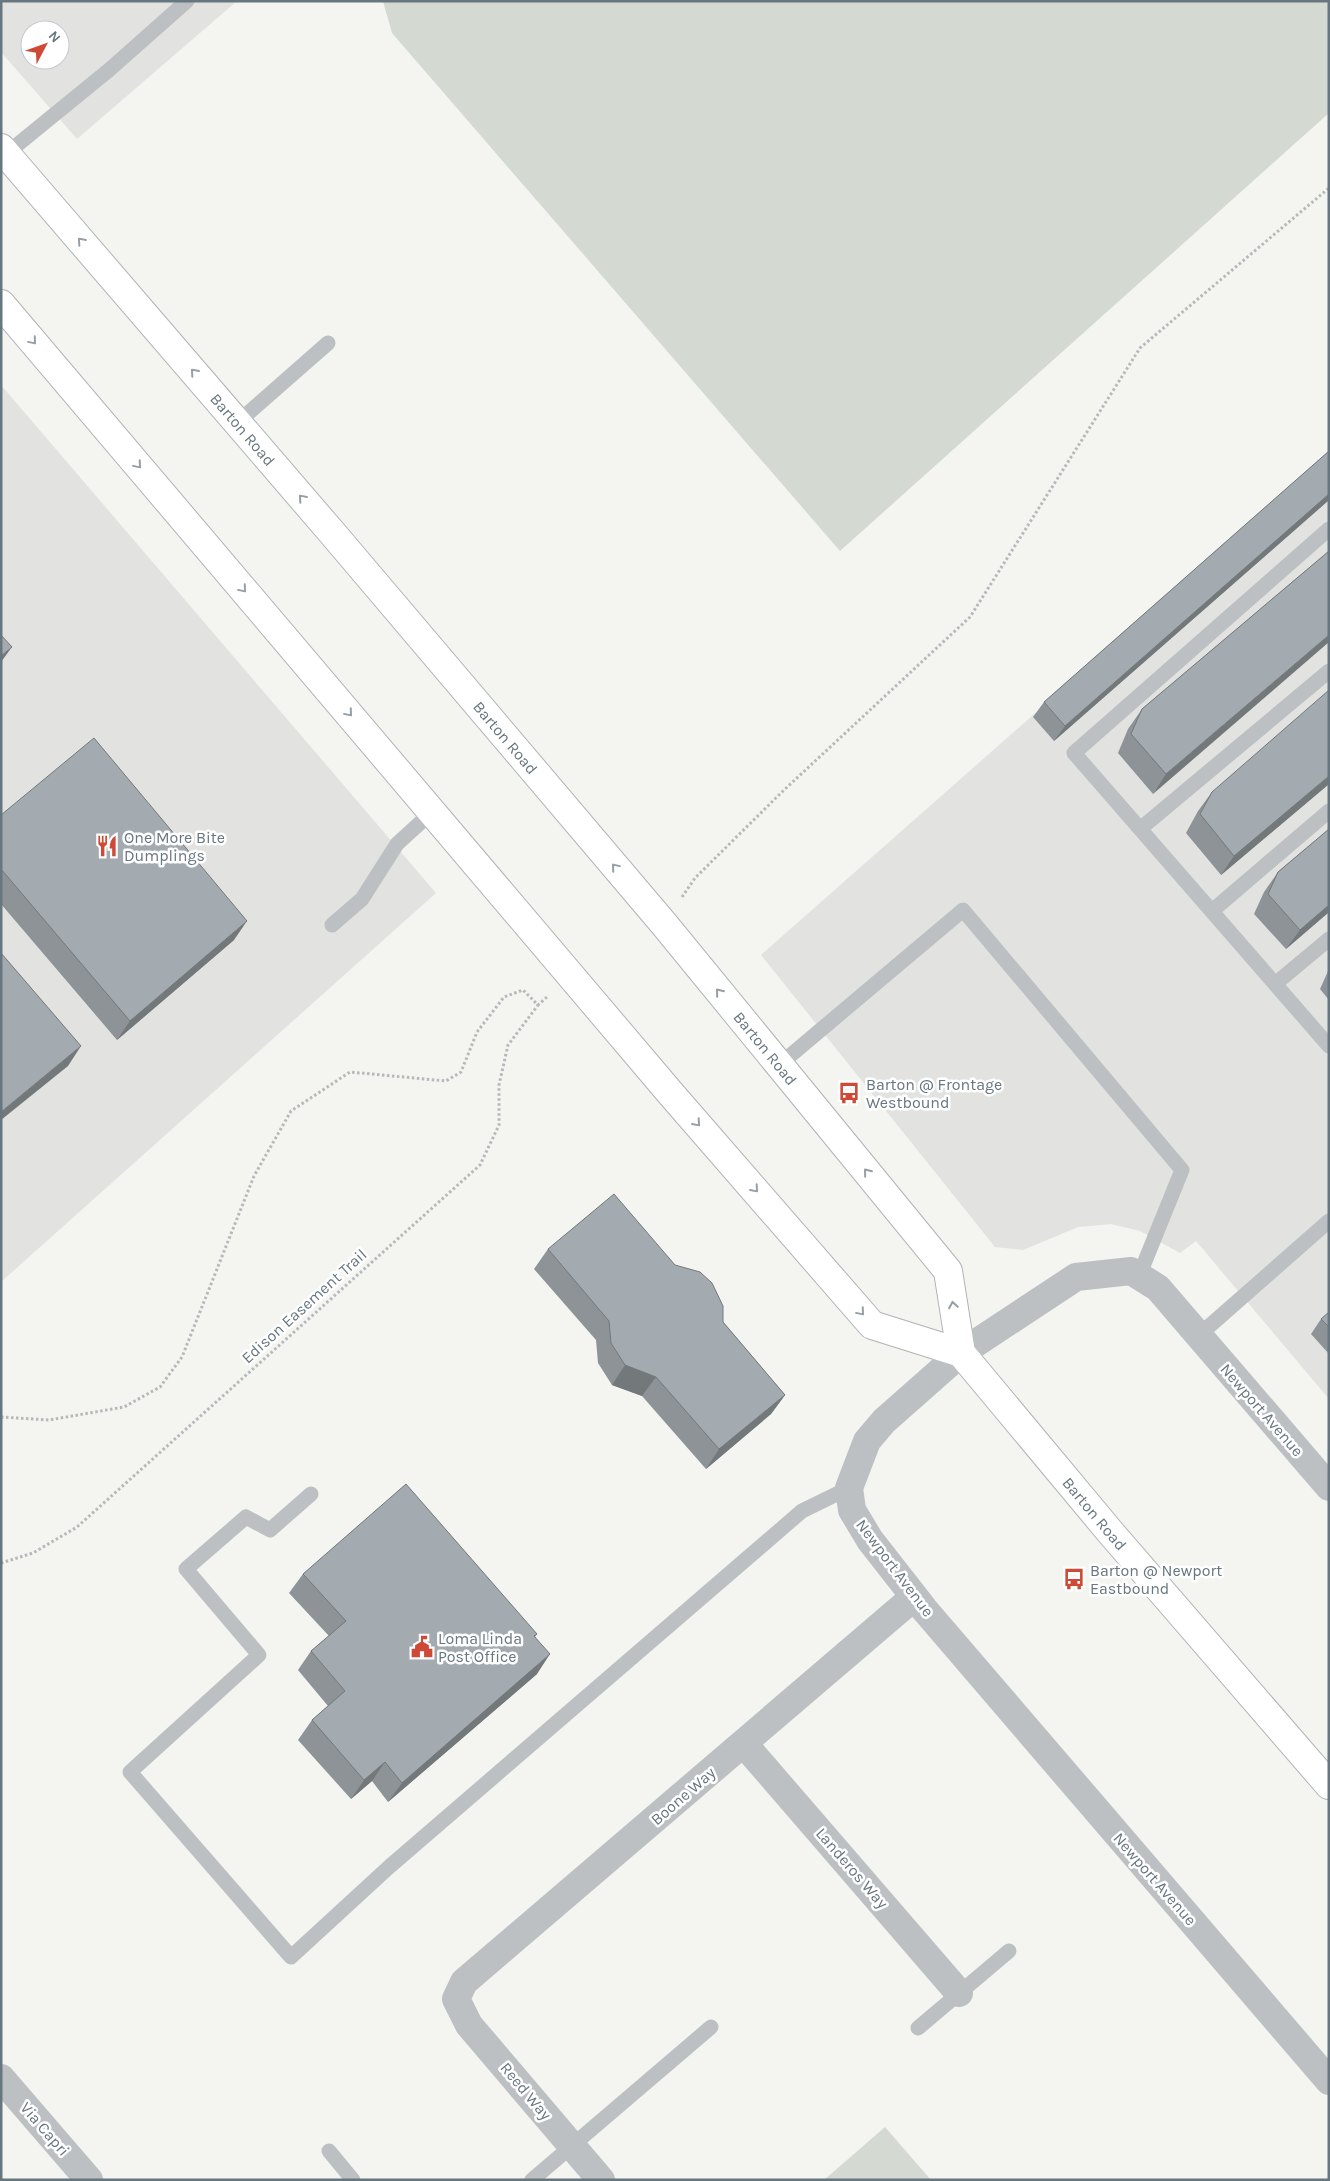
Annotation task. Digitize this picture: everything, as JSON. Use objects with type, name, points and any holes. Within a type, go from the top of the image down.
[{"type":"main road","name":"Barton Road","points":[[4,151],[664,924],[948,1271],[961,1353],[1118,1540],[1329,1785]]},
{"type":"main road","points":[[1,304],[872,1325],[961,1353]]},
{"type":"street","name":"Newport Avenue","points":[[1327,1482],[1158,1288],[1131,1271],[1076,1277],[961,1353],[884,1421],[867,1441],[849,1488],[852,1510],[870,1540],[914,1597],[1329,2082]]},
{"type":"street","name":"Boone Way","points":[[456,1999],[464,1982],[914,1597]]},
{"type":"street","name":"Landeros Way","points":[[744,1744],[959,1993]]},
{"type":"street","name":"Reed Way","points":[[456,1999],[469,2025],[601,2180]]},
{"type":"street","name":"Via Capri","points":[[1,2078],[89,2180]]},
{"type":"lane","points":[[4,151],[109,70],[187,1]]},
{"type":"lane","points":[[237,423],[328,343]]},
{"type":"lane","points":[[1329,529],[1074,753],[1329,1046]]},
{"type":"lane","points":[[1140,829],[1329,671]]},
{"type":"lane","points":[[332,925],[362,899],[397,844],[432,811]]},
{"type":"lane","points":[[1212,911],[1329,811]]},
{"type":"lane","points":[[779,1065],[963,910],[1182,1170],[1138,1276]]},
{"type":"lane","points":[[1275,984],[1329,939]]},
{"type":"lane","points":[[1198,1336],[1329,1221]]},
{"type":"lane","points":[[311,1494],[270,1530],[246,1517],[186,1569],[259,1655],[130,1772],[291,1957],[389,1867],[802,1511],[849,1488]]},
{"type":"lane","points":[[918,2028],[1009,1951]]},
{"type":"lane","points":[[532,2180],[711,2027]]},
{"type":"lane","points":[[329,2151],[354,2180]]},
{"type":"path","points":[[664,924],[695,878],[784,790],[970,617],[1140,348],[1329,188]]},
{"type":"path","name":"Edison Easement Trail","points":[[1,1563],[33,1553],[77,1527],[480,1165],[499,1125],[499,1085],[508,1045],[538,1004],[573,976]]},
{"type":"path","points":[[1,1416],[49,1420],[124,1408],[160,1387],[182,1357],[254,1176],[291,1111],[350,1072],[446,1081],[461,1072],[477,1032],[504,996],[523,990],[538,1004]]},
{"type":"shaded area","points":[[1,1],[237,1],[77,139],[1,52]]},
{"type":"shaded area","points":[[383,1],[1329,1],[1329,113],[840,551],[392,33]]},
{"type":"shaded area","points":[[1,385],[436,893],[1,1282]]},
{"type":"shaded area","points":[[1329,454],[1329,1399],[1196,1241],[1180,1253],[1140,1231],[1111,1224],[1078,1227],[1023,1250],[995,1247],[761,955]]},
{"type":"shaded area","points":[[885,2127],[931,2180],[824,2180]]},
{"type":"building","points":[[1329,451],[1329,494],[1065,726],[1044,702]]},
{"type":"building","points":[[1329,551],[1329,635],[1166,774],[1131,734],[1142,709]]},
{"type":"building","points":[[1,635],[12,647],[1,656]]},
{"type":"building","points":[[1329,690],[1329,776],[1234,856],[1200,814],[1212,792]]},
{"type":"building","points":[[94,738],[247,921],[130,1021],[1,869],[1,815]]},
{"type":"building","points":[[1329,829],[1329,905],[1300,930],[1268,894],[1278,872]]},
{"type":"building","points":[[1,953],[81,1046],[1,1112]]},
{"type":"building","points":[[614,1194],[675,1265],[700,1272],[712,1283],[723,1306],[723,1322],[785,1395],[719,1449],[656,1377],[625,1365],[611,1343],[609,1321],[548,1249]]},
{"type":"building","points":[[1329,1312],[1329,1327],[1321,1319]]},
{"type":"building","name":"Loma Linda Post Office","points":[[406,1484],[537,1634],[534,1636],[550,1654],[402,1783],[385,1762],[364,1780],[312,1720],[345,1691],[311,1651],[346,1621],[303,1574]]},
{"type":"place","name":"One More Bite Dumplings","points":[[107,846]]},
{"type":"place","name":"Barton @ Frontage Westbound","points":[[849,1093]]},
{"type":"place","name":"Barton @ Newport Eastbound","points":[[1074,1579]]},
{"type":"place","name":"Loma Linda Post Office","points":[[422,1647]]}]
